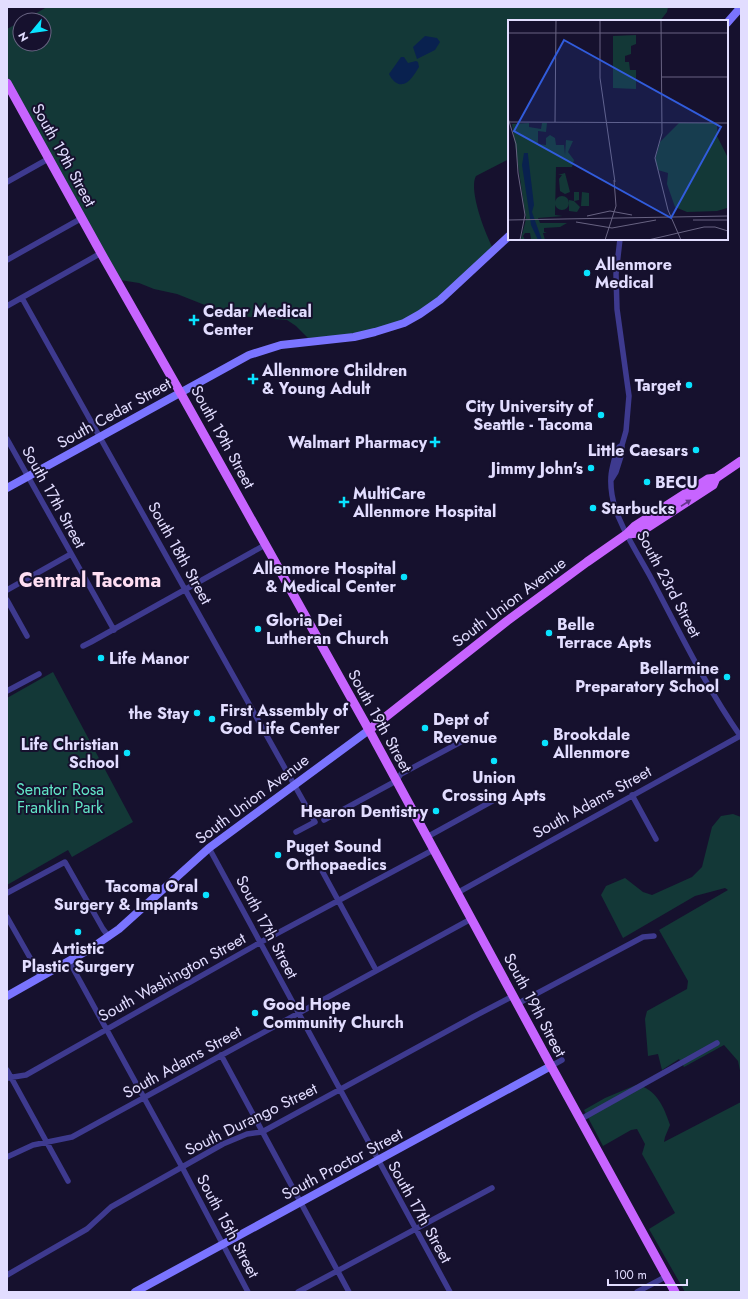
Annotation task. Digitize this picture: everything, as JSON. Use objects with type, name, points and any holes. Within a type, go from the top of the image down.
[{"type":"main road","points":[[728,23],[741,7]]},
{"type":"main road","name":"South 19th Street","points":[[7,83],[48,159],[369,730],[675,1292]]},
{"type":"main road","name":"South Cedar Street","points":[[7,488],[233,362],[259,350],[281,344],[364,335],[404,323],[440,300],[508,237]]},
{"type":"main road","name":"South Union Avenue","points":[[7,996],[70,961],[109,937],[136,915],[209,848],[369,730],[516,614],[627,534],[635,526],[708,479],[716,478],[741,461]]},
{"type":"main road","name":"South Proctor Street","points":[[135,1292],[146,1290],[222,1245],[551,1066]]},
{"type":"street","points":[[7,182],[48,159]]},
{"type":"street","points":[[7,260],[82,218]]},
{"type":"street","name":"South 23rd Street","points":[[620,240],[616,274],[617,309],[629,396],[626,431],[622,445],[623,449],[615,476],[612,480],[612,494],[627,534],[691,654],[741,736]]},
{"type":"street","points":[[7,306],[101,253]]},
{"type":"street","name":"South 18th Street","points":[[22,298],[315,822],[296,832]]},
{"type":"street","name":"South 17th Street","points":[[7,439],[114,630]]},
{"type":"street","points":[[83,646],[265,545]]},
{"type":"street","points":[[7,590],[71,554]]},
{"type":"street","points":[[7,600],[27,636]]},
{"type":"street","points":[[7,691],[39,674]]},
{"type":"street","name":"South Adams Street","points":[[457,893],[741,736]]},
{"type":"street","points":[[324,820],[396,781],[401,774],[470,737]]},
{"type":"street","points":[[632,795],[656,839]]},
{"type":"street","points":[[427,837],[496,799]]},
{"type":"street","name":"South 17th Street","points":[[209,848],[450,1292]]},
{"type":"street","name":"South Washington Street","points":[[9,1078],[26,1075],[106,1028],[261,942],[433,850]]},
{"type":"street","points":[[7,893],[65,862],[109,937]]},
{"type":"street","points":[[320,867],[376,970]]},
{"type":"street","points":[[7,917],[41,977]]},
{"type":"street","name":"South Adams Street","points":[[7,1157],[33,1145],[72,1137],[471,919]]},
{"type":"street","name":"South Durango Street","points":[[7,1275],[87,1230],[111,1207],[228,1141],[247,1134],[262,1132],[473,1016],[515,1000],[643,937],[654,936]]},
{"type":"street","name":"South 15th Street","points":[[70,961],[248,1292]]},
{"type":"street","points":[[581,1119],[717,1043]]},
{"type":"street","points":[[221,1055],[349,1292]]},
{"type":"street","name":"South Proctor Street","points":[[551,1066],[562,1060]]},
{"type":"street","points":[[7,1070],[9,1078],[68,1181]]},
{"type":"street","points":[[298,1292],[492,1188]]},
{"type":"street","points":[[637,1292],[666,1276]]},
{"type":"green space","points":[[47,7],[668,7],[667,12],[661,20],[508,20],[508,160],[476,176],[474,183],[474,192],[479,213],[494,250],[428,309],[375,333],[308,338],[296,326],[287,320],[238,316],[220,311],[177,294],[154,289],[139,283],[120,280],[7,83],[7,29],[12,26],[12,52],[52,52],[52,12],[38,12]]},
{"type":"green space","name":"Senator Rosa Franklin Park","points":[[53,672],[133,822],[72,857],[68,850],[7,885],[7,698]]},
{"type":"green space","points":[[733,814],[741,817],[741,1075],[738,1061],[724,1045],[684,1067],[679,1059],[662,1070],[658,1054],[648,1056],[645,1019],[647,1011],[687,989],[688,981],[659,930],[728,890],[725,888],[695,896],[623,938],[601,895],[606,886],[625,878],[643,892],[652,895],[692,877],[702,867],[712,827],[721,816]]},
{"type":"green space","points":[[636,1085],[649,1090],[662,1105],[670,1125],[664,1142],[741,1102],[741,1292],[685,1292],[649,1229],[675,1213],[642,1154],[645,1144],[637,1129],[631,1130],[603,1146],[584,1110],[605,1098]]},
{"type":"water","points":[[425,36],[437,38],[440,42],[435,50],[417,59],[413,47]]},
{"type":"water","points":[[401,57],[404,57],[408,63],[418,62],[419,67],[415,74],[406,83],[399,84],[395,82],[389,74]]},
{"type":"place","name":"Allenmore Medical","points":[[587,273]]},
{"type":"place","name":"Cedar Medical Center","points":[[194,320]]},
{"type":"place","name":"Allenmore Children & Young Adult","points":[[253,379]]},
{"type":"place","name":"Target","points":[[689,385]]},
{"type":"place","name":"City University of Seattle - Tacoma","points":[[601,415]]},
{"type":"place","name":"Walmart Pharmacy","points":[[435,442]]},
{"type":"place","name":"Little Caesars","points":[[696,450]]},
{"type":"place","name":"Jimmy John's","points":[[591,468]]},
{"type":"place","name":"BECU","points":[[647,482]]},
{"type":"place","name":"MultiCare Allenmore Hospital","points":[[344,502]]},
{"type":"place","name":"Starbucks","points":[[593,508]]},
{"type":"place","name":"Allenmore Hospital & Medical Center","points":[[404,577]]},
{"type":"place","name":"Gloria Dei Lutheran Church","points":[[258,629]]},
{"type":"place","name":"Belle Terrace Apts","points":[[549,633]]},
{"type":"place","name":"Life Manor","points":[[101,658]]},
{"type":"place","name":"Bellarmine Preparatory School","points":[[727,677]]},
{"type":"place","name":"the Stay","points":[[197,713]]},
{"type":"place","name":"First Assembly of God Life Center","points":[[212,719]]},
{"type":"place","name":"Dept of Revenue","points":[[425,728]]},
{"type":"place","name":"Brookdale Allenmore","points":[[545,743]]},
{"type":"place","name":"Life Christian School","points":[[127,753]]},
{"type":"place","name":"Union Crossing Apts","points":[[494,761]]},
{"type":"place","name":"Hearon Dentistry","points":[[436,811]]},
{"type":"place","name":"Puget Sound Orthopaedics","points":[[278,855]]},
{"type":"place","name":"Tacoma Oral Surgery & Implants","points":[[206,895]]},
{"type":"place","name":"Artistic Plastic Surgery","points":[[78,932]]},
{"type":"place","name":"Good Hope Community Church","points":[[255,1013]]},
{"type":"district","name":"Central Tacoma","points":[[90,580]]}]
